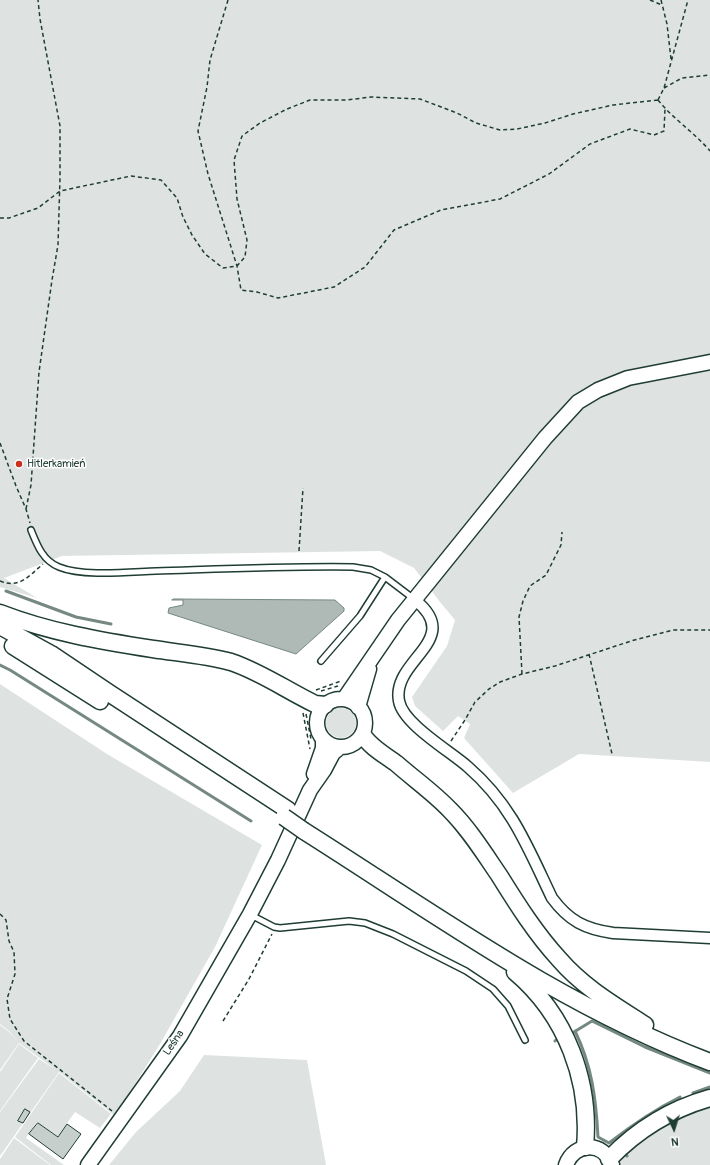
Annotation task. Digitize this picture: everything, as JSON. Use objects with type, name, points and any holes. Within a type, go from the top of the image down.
[{"type":"main road","points":[[0,613],[77,636],[201,656],[231,663],[256,672],[315,704],[325,705]]},
{"type":"main road","points":[[0,626],[52,654],[286,814],[486,948],[605,1016],[637,1032],[710,1062]]},
{"type":"main road","points":[[0,638],[236,785],[286,814]]},
{"type":"main road","points":[[362,735],[365,740],[450,809],[470,833],[538,933],[567,969],[583,984],[598,995],[645,1025]]},
{"type":"main road","points":[[306,827],[514,956],[580,994],[645,1025],[710,1051]]},
{"type":"main road","points":[[486,948],[517,974],[539,996],[560,1024],[570,1044],[577,1065],[584,1100],[586,1130],[585,1147]]},
{"type":"main road","points":[[611,1162],[621,1147],[650,1124],[676,1110],[710,1098]]},
{"type":"street","points":[[344,699],[356,679],[372,660],[389,633],[415,600],[545,438],[578,402],[598,390],[628,378],[710,362]]},
{"type":"street","points":[[415,600],[424,607],[430,615],[432,630],[427,645],[401,680],[398,689],[399,702],[408,718],[416,727],[446,749],[478,776],[501,802],[516,824],[552,898],[559,907],[572,919],[592,929],[613,933],[710,938]]},
{"type":"street","points":[[358,707],[372,660]]},
{"type":"street","points":[[310,790],[324,770],[333,753],[339,748],[351,746],[358,741],[362,735],[365,721],[363,713],[354,703],[344,699],[335,700],[325,705],[316,722],[319,734],[323,740],[339,748]]},
{"type":"street","points":[[310,790],[323,748],[323,740]]},
{"type":"street","name":"Leśna","points":[[88,1165],[180,1036],[250,914],[278,860],[310,790]]},
{"type":"street","points":[[566,1165],[569,1158],[573,1154],[585,1147],[600,1150],[611,1162]]},
{"type":"lane","points":[[31,530],[38,547],[47,561],[58,567],[78,572],[352,567],[370,570],[385,577],[415,600]]},
{"type":"lane","points":[[321,661],[360,616],[385,577]]},
{"type":"lane","points":[[250,914],[274,926],[291,928],[349,921],[365,923],[393,934],[466,971],[493,989],[508,1006],[525,1040]]},
{"type":"path","points":[[26,509],[31,485],[40,372],[58,245],[60,190],[60,126],[40,19],[38,0]]},
{"type":"path","points":[[228,0],[210,60],[207,87],[198,131],[208,174],[238,266],[241,290],[257,292],[278,298],[334,288],[365,267],[394,230],[441,210],[500,199],[549,174],[590,144],[630,129],[654,135],[664,131],[665,109]]},
{"type":"path","points":[[650,0],[662,5]]},
{"type":"path","points":[[661,0],[667,24],[671,62]]},
{"type":"path","points":[[658,100],[664,88],[688,0]]},
{"type":"path","points":[[664,88],[682,78],[710,75]]},
{"type":"path","points":[[0,218],[9,218],[38,208],[60,190],[131,176],[161,180],[177,198],[183,217],[192,235],[205,254],[223,268],[238,266],[245,257],[247,240],[237,199],[234,160],[242,136],[260,123],[287,108],[310,100],[347,100],[371,97],[420,99],[476,123],[500,130],[517,129],[545,123],[573,114],[613,105],[658,100]]},
{"type":"path","points":[[658,100],[665,109],[699,138],[710,151]]},
{"type":"path","points":[[0,443],[26,509],[31,530]]},
{"type":"path","points":[[299,552],[303,488]]},
{"type":"path","points":[[522,674],[519,617],[523,601],[530,586],[546,575],[560,545],[562,532]]},
{"type":"path","points":[[0,581],[8,585],[22,582],[47,561]]},
{"type":"path","points":[[446,749],[475,702],[489,689],[500,682],[522,674],[555,666],[589,654],[673,630],[710,630]]},
{"type":"path","points":[[589,654],[612,754]]},
{"type":"path","points":[[0,914],[6,920],[9,941],[14,952],[15,974],[7,998],[10,1019],[24,1041],[117,1115]]},
{"type":"path","points":[[223,1021],[249,979],[271,936],[274,926]]},
{"type":"shaded area","points":[[0,0],[710,0],[710,762],[579,754],[513,793],[464,738],[470,724],[458,716],[443,731],[415,706],[412,697],[447,646],[455,620],[414,568],[380,551],[62,556],[4,578],[37,598],[0,587]]},
{"type":"shaded area","points":[[174,599],[335,600],[344,608],[344,611],[296,654],[168,613],[169,608],[183,605],[183,600],[172,600]]},
{"type":"shaded area","points":[[0,684],[107,754],[262,845],[215,947],[160,1044],[115,1116],[59,1072],[0,1156],[0,1112],[39,1059],[56,1070],[19,1043],[9,1031],[0,1024]]},
{"type":"shaded area","points":[[341,708],[352,712],[356,723],[352,734],[341,738],[330,734],[326,723],[330,712]]},
{"type":"shaded area","points":[[0,1025],[19,1043],[0,1070]]},
{"type":"shaded area","points":[[19,1044],[38,1058],[0,1111],[0,1072]]},
{"type":"shaded area","points":[[204,1055],[307,1060],[326,1165],[109,1165],[136,1132],[180,1091]]},
{"type":"shaded area","points":[[59,1073],[111,1114],[100,1128],[75,1112],[58,1136],[37,1122],[26,1138],[64,1165],[51,1165],[15,1137]]},
{"type":"shaded area","points":[[710,1101],[710,1165],[616,1165],[616,1162],[638,1137]]},
{"type":"shaded area","points":[[14,1138],[50,1165],[0,1165],[0,1159]]},
{"type":"building","points":[[25,1109],[30,1112],[23,1123],[18,1121]]},
{"type":"building","points":[[38,1123],[58,1137],[67,1124],[81,1134],[63,1159],[29,1134]]},
{"type":"waterway","points":[[6,591],[76,617],[111,624]]},
{"type":"waterway","points":[[0,665],[251,821]]},
{"type":"waterway","points":[[574,1032],[592,1021],[645,1047],[710,1073]]},
{"type":"waterway","points":[[575,1031],[581,1044],[592,1083],[598,1137],[609,1143],[643,1118],[680,1097]]},
{"type":"waterway","points":[[693,1093],[710,1087]]},
{"type":"place","name":"Hitlerkamień","points":[[19,464]]}]
